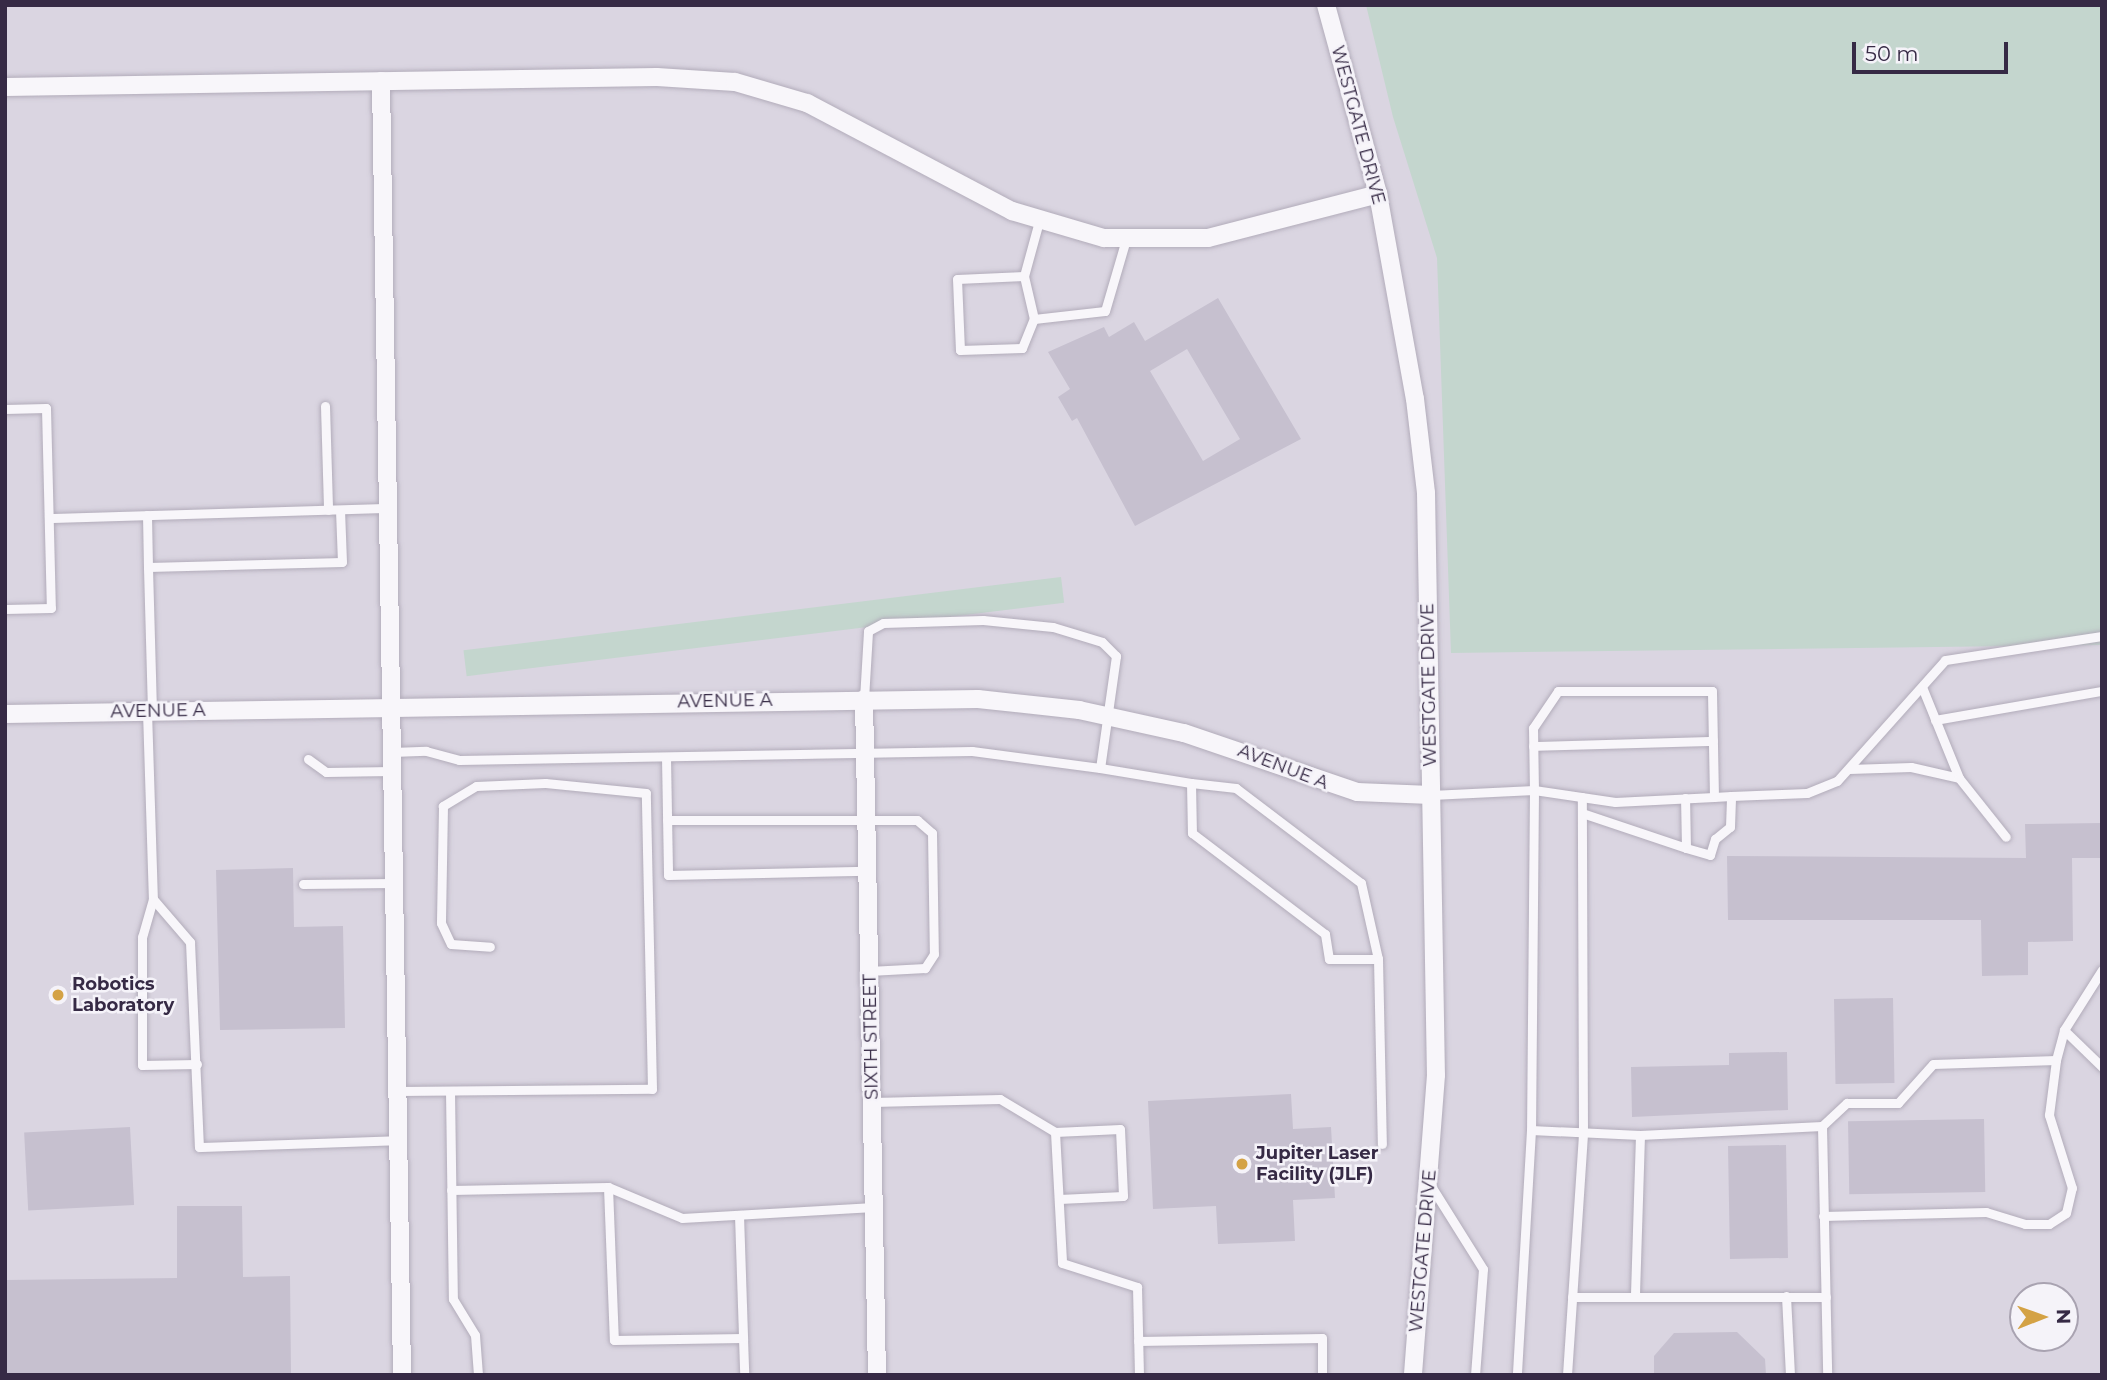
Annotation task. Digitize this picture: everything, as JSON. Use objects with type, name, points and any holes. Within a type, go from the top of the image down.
[{"type":"street","name":"WESTGATE DRIVE","points":[[1326,5],[1378,194],[1415,399],[1426,493],[1436,1075],[1413,1375]]},
{"type":"street","points":[[5,87],[657,77],[735,82],[807,103],[1039,221],[1126,239],[1208,238],[1378,194]]},
{"type":"street","points":[[381,81],[402,1375]]},
{"type":"street","name":"SIXTH STREET","points":[[864,699],[877,1375]]},
{"type":"street","name":"AVENUE A","points":[[5,714],[391,705],[978,699],[1105,716],[1232,747],[1322,784],[1357,792],[1431,795]]},
{"type":"lane","points":[[1024,276],[957,279],[960,350],[1022,348],[1034,318],[1024,276],[1039,221]]},
{"type":"lane","points":[[1034,318],[1105,311],[1126,239]]},
{"type":"lane","points":[[325,406],[328,510]]},
{"type":"lane","points":[[5,409],[46,408],[51,608],[5,609]]},
{"type":"lane","points":[[49,518],[388,508]]},
{"type":"lane","points":[[148,567],[342,562],[340,510]]},
{"type":"lane","points":[[146,515],[153,899],[142,937],[142,1065],[197,1064]]},
{"type":"lane","points":[[864,699],[868,631],[883,623],[983,620],[1053,627],[1102,642],[1116,656],[1105,716],[1100,768]]},
{"type":"lane","points":[[1431,795],[1534,790],[1615,802],[1807,793],[1837,781],[1945,660],[2102,636]]},
{"type":"lane","points":[[1922,687],[1959,778],[2006,837]]},
{"type":"lane","points":[[1517,1375],[1531,1130],[1533,729],[1558,691],[1712,691],[1714,797]]},
{"type":"lane","points":[[1935,720],[2102,691]]},
{"type":"lane","points":[[1533,746],[1713,741]]},
{"type":"lane","points":[[392,752],[426,751],[459,760],[972,751],[1236,788],[1361,883],[1378,959],[1382,1144]]},
{"type":"lane","points":[[666,757],[668,875],[867,871]]},
{"type":"lane","points":[[308,760],[326,772],[392,771]]},
{"type":"lane","points":[[1849,769],[1910,767],[1959,778]]},
{"type":"lane","points":[[398,1091],[653,1089],[646,793],[545,783],[477,786],[443,806],[442,923],[451,944],[490,947]]},
{"type":"lane","points":[[1191,783],[1192,833],[1325,933],[1329,958],[1378,959]]},
{"type":"lane","points":[[1582,813],[1710,855],[1716,839],[1730,827],[1731,796]]},
{"type":"lane","points":[[1567,1375],[1583,1133],[1582,797]]},
{"type":"lane","points":[[1685,799],[1686,848]]},
{"type":"lane","points":[[667,820],[917,820],[932,833],[934,954],[925,968],[869,971]]},
{"type":"lane","points":[[303,884],[394,883]]},
{"type":"lane","points":[[153,899],[190,942],[199,1147],[398,1140]]},
{"type":"lane","points":[[1824,1216],[1986,1212],[2025,1224],[2049,1224],[2066,1213],[2072,1188],[2049,1115],[2056,1060],[2064,1030],[2102,970]]},
{"type":"lane","points":[[2064,1030],[2102,1067]]},
{"type":"lane","points":[[1531,1130],[1640,1135],[1822,1126],[1847,1103],[1898,1103],[1933,1064],[2056,1060]]},
{"type":"lane","points":[[450,1091],[453,1299],[475,1335],[478,1375]]},
{"type":"lane","points":[[872,1102],[1000,1099],[1055,1132],[1120,1129],[1123,1196],[1059,1199]]},
{"type":"lane","points":[[1822,1126],[1827,1375]]},
{"type":"lane","points":[[1055,1132],[1062,1263],[1137,1287],[1139,1375]]},
{"type":"lane","points":[[1635,1297],[1640,1135]]},
{"type":"lane","points":[[1429,1183],[1483,1269],[1475,1375]]},
{"type":"lane","points":[[451,1190],[608,1187],[682,1218],[874,1207]]},
{"type":"lane","points":[[608,1187],[614,1340],[743,1338]]},
{"type":"lane","points":[[739,1215],[744,1375]]},
{"type":"lane","points":[[1786,1296],[1790,1375]]},
{"type":"lane","points":[[1572,1297],[1826,1297]]},
{"type":"lane","points":[[1138,1341],[1322,1338],[1322,1375]]},
{"type":"shaded area","points":[[5,5],[2102,5],[2102,1375],[5,1375]]},
{"type":"shaded area","points":[[1366,5],[2102,5],[2102,645],[1451,653],[1437,258],[1393,117]]},
{"type":"shaded area","points":[[1061,577],[1064,603],[467,676],[463,650]]},
{"type":"building","points":[[1218,298],[1301,439],[1135,526],[1077,418],[1072,421],[1058,397],[1070,389],[1048,352],[1104,327],[1109,337],[1134,322],[1145,341]],"holes":[[[1187,349],[1240,439],[1203,461],[1150,371]]]},
{"type":"building","points":[[2102,823],[2102,858],[2072,858],[2073,941],[2028,942],[2028,975],[1982,976],[1981,920],[1728,920],[1727,856],[2026,858],[2025,824]]},
{"type":"building","points":[[293,868],[294,927],[343,926],[345,1028],[220,1030],[216,870]]},
{"type":"building","points":[[1893,998],[1894,1083],[1835,1084],[1834,999]]},
{"type":"building","points":[[1787,1052],[1788,1110],[1632,1117],[1631,1067],[1729,1065],[1729,1053]]},
{"type":"building","name":"Jupiter Laser Facility (JLF)","points":[[1291,1094],[1293,1129],[1331,1127],[1335,1198],[1293,1200],[1295,1241],[1218,1244],[1216,1206],[1153,1209],[1148,1101]]},
{"type":"building","points":[[1984,1119],[1985,1192],[1849,1194],[1848,1121]]},
{"type":"building","points":[[130,1127],[134,1205],[28,1210],[24,1133]]},
{"type":"building","points":[[1786,1145],[1788,1258],[1730,1259],[1728,1146]]},
{"type":"building","points":[[177,1206],[242,1206],[243,1277],[290,1276],[291,1374],[5,1375],[5,1280],[177,1278]]},
{"type":"building","points":[[1737,1332],[1765,1359],[1766,1375],[1654,1375],[1654,1356],[1674,1333]]},
{"type":"place","name":"Robotics Laboratory","points":[[58,995]]},
{"type":"place","name":"Jupiter Laser Facility (JLF)","points":[[1242,1164]]}]
